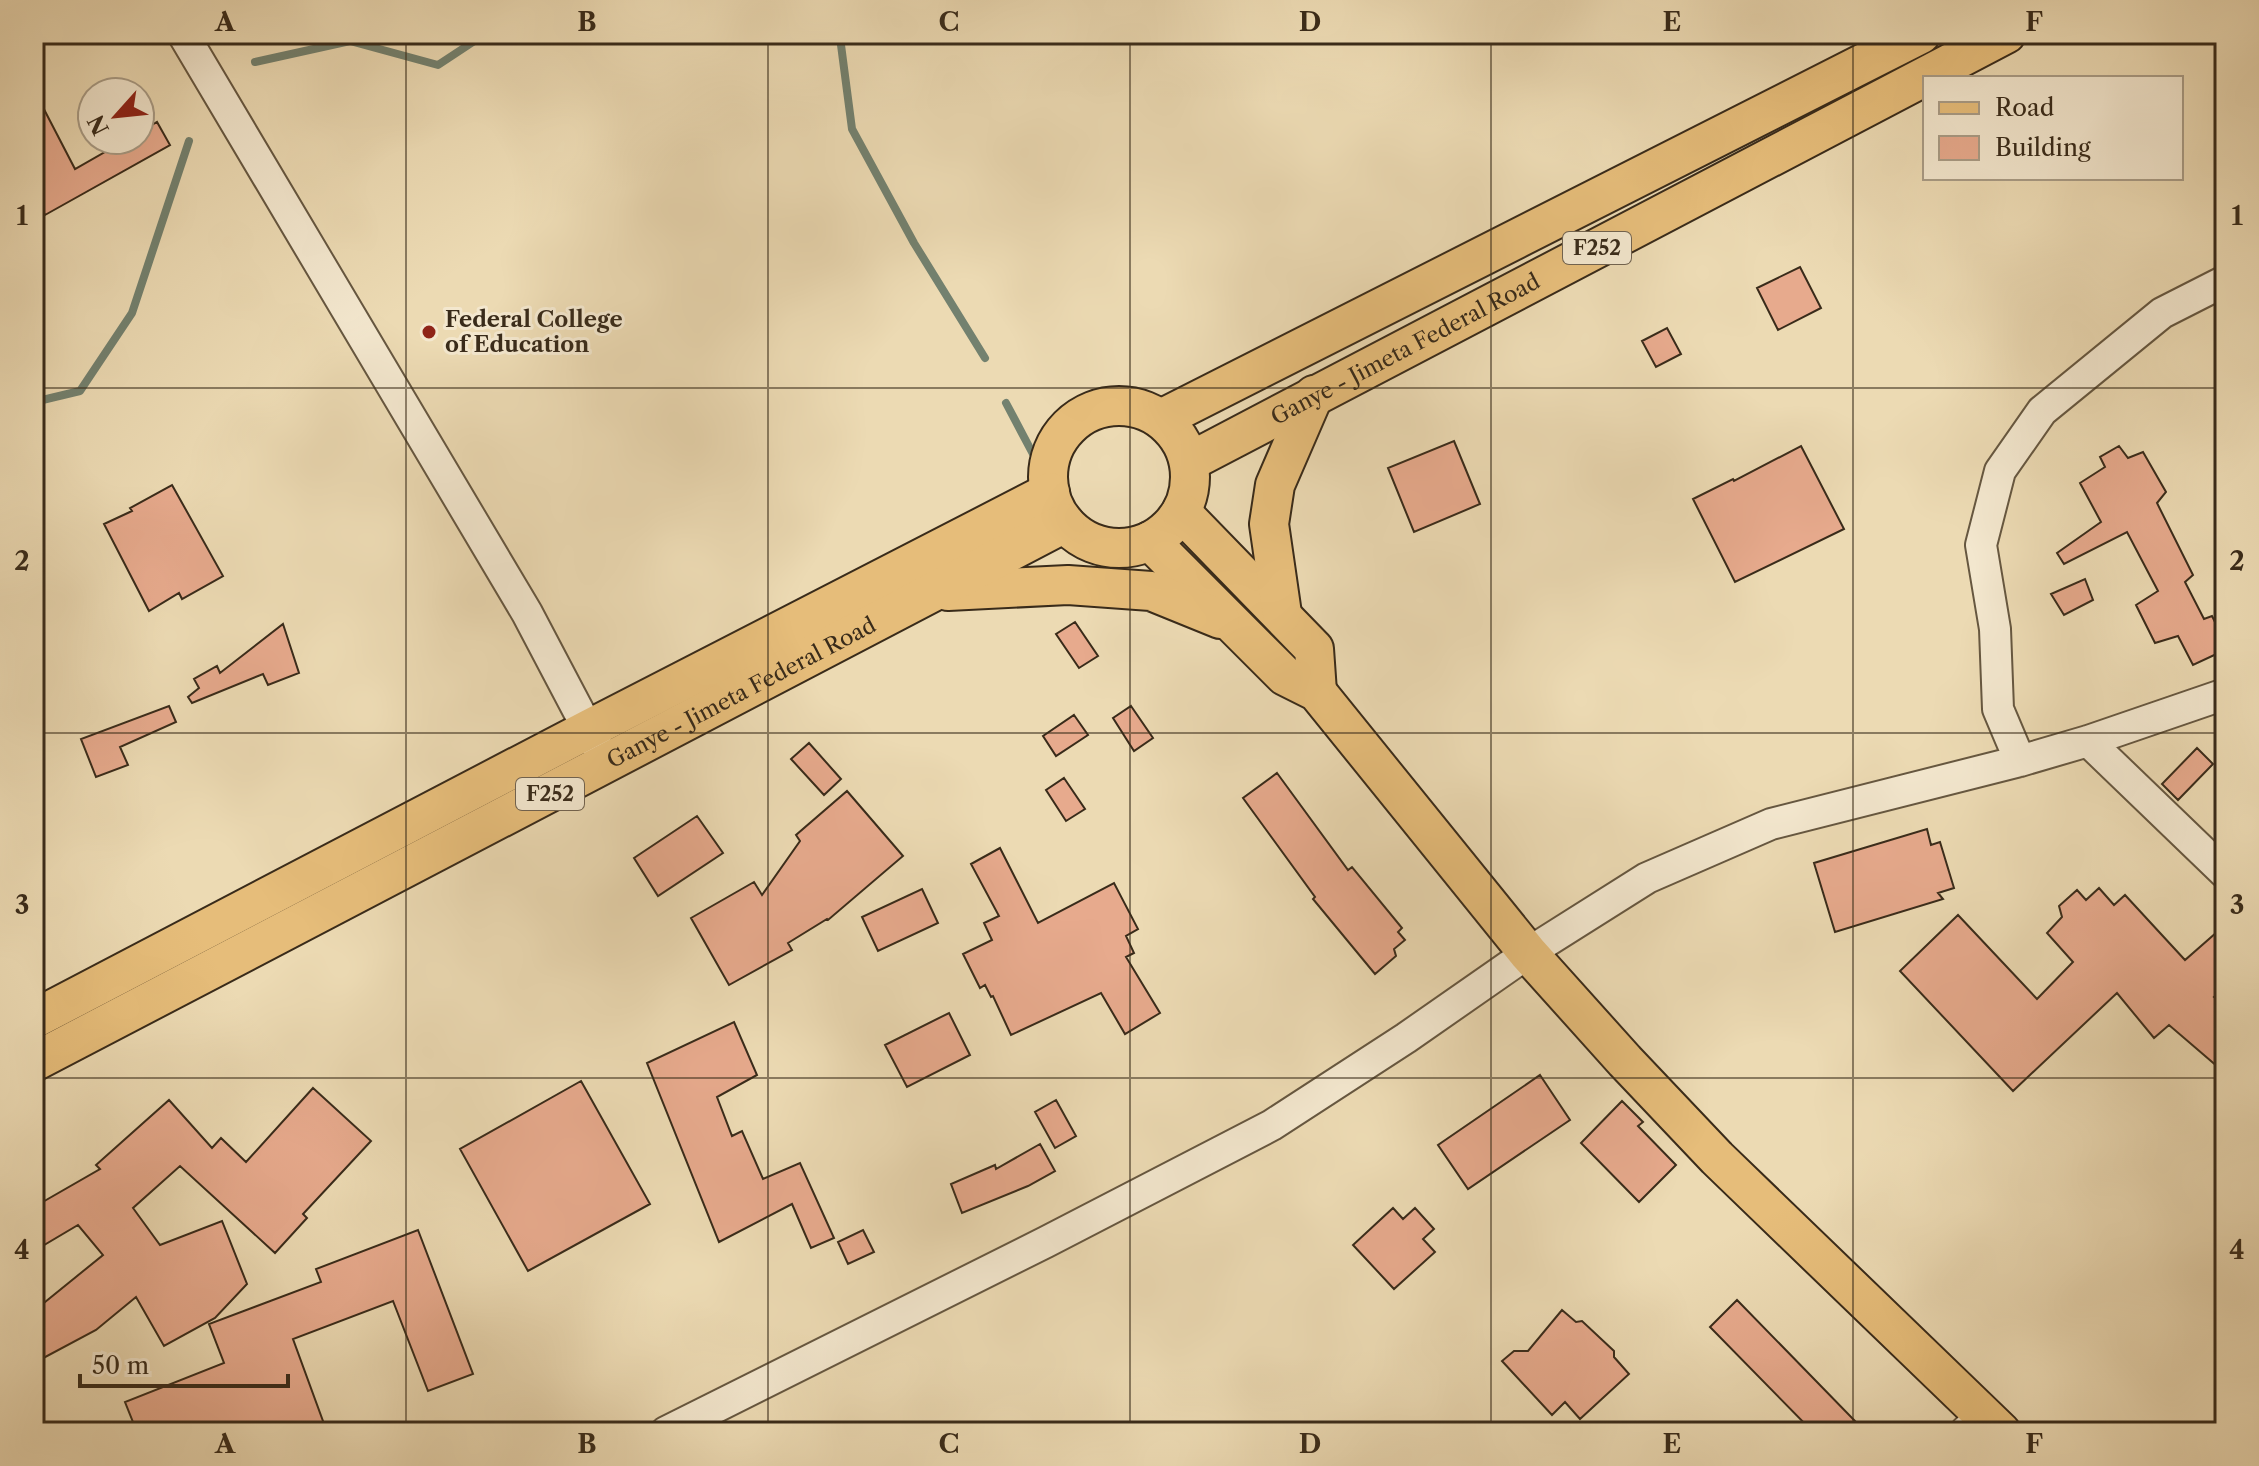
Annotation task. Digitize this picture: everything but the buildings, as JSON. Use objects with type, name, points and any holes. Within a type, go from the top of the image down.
[{"type":"main road","name":"Ganye - Jimeta Federal Road","points":[[1161,419],[1921,34]]},
{"type":"main road","name":"Ganye - Jimeta Federal Road","points":[[1925,76],[2006,34]]},
{"type":"main road","name":"Ganye - Jimeta Federal Road","points":[[1189,462],[1923,77]]},
{"type":"main road","points":[[1282,614],[1269,524],[1275,485],[1314,395]]},
{"type":"main road","points":[[1112,406],[1146,411],[1161,419],[1174,431],[1189,462],[1190,479],[1181,512],[1171,526],[1150,541],[1126,548],[1109,548],[1092,543],[1057,508],[1049,467],[1056,442],[1080,417],[1112,406]]},
{"type":"main road","name":"Ganye - Jimeta Federal Road","points":[[34,1019],[589,729],[1057,508]]},
{"type":"main road","name":"Ganye - Jimeta Federal Road","points":[[34,1062],[937,592],[1057,508]]},
{"type":"main road","points":[[1181,512],[1314,649],[1317,692]]},
{"type":"main road","points":[[1150,541],[1285,676],[1317,692],[1528,953],[1717,1158],[1983,1426]]},
{"type":"main road","points":[[937,592],[1068,585],[1151,591],[1237,626]]},
{"type":"street","points":[[183,34],[527,613],[606,765]]},
{"type":"street","points":[[2020,761],[1998,709],[1995,629],[1981,545],[2000,471],[2042,411],[2162,313],[2225,281]]},
{"type":"street","points":[[666,1432],[713,1421],[1272,1125],[1406,1038],[1528,953],[1647,878],[1771,824],[2020,761],[2225,694]]},
{"type":"street","points":[[2088,741],[2225,873]]},
{"type":"waterway","points":[[255,62],[350,41],[438,65],[485,34]]},
{"type":"waterway","points":[[843,34],[841,45],[852,129],[914,243],[985,358]]},
{"type":"waterway","points":[[34,402],[80,391],[132,313],[189,141]]},
{"type":"waterway","points":[[1006,403],[1033,454]]},
{"type":"place","name":"Federal College of Education","points":[[429,332]]}]
